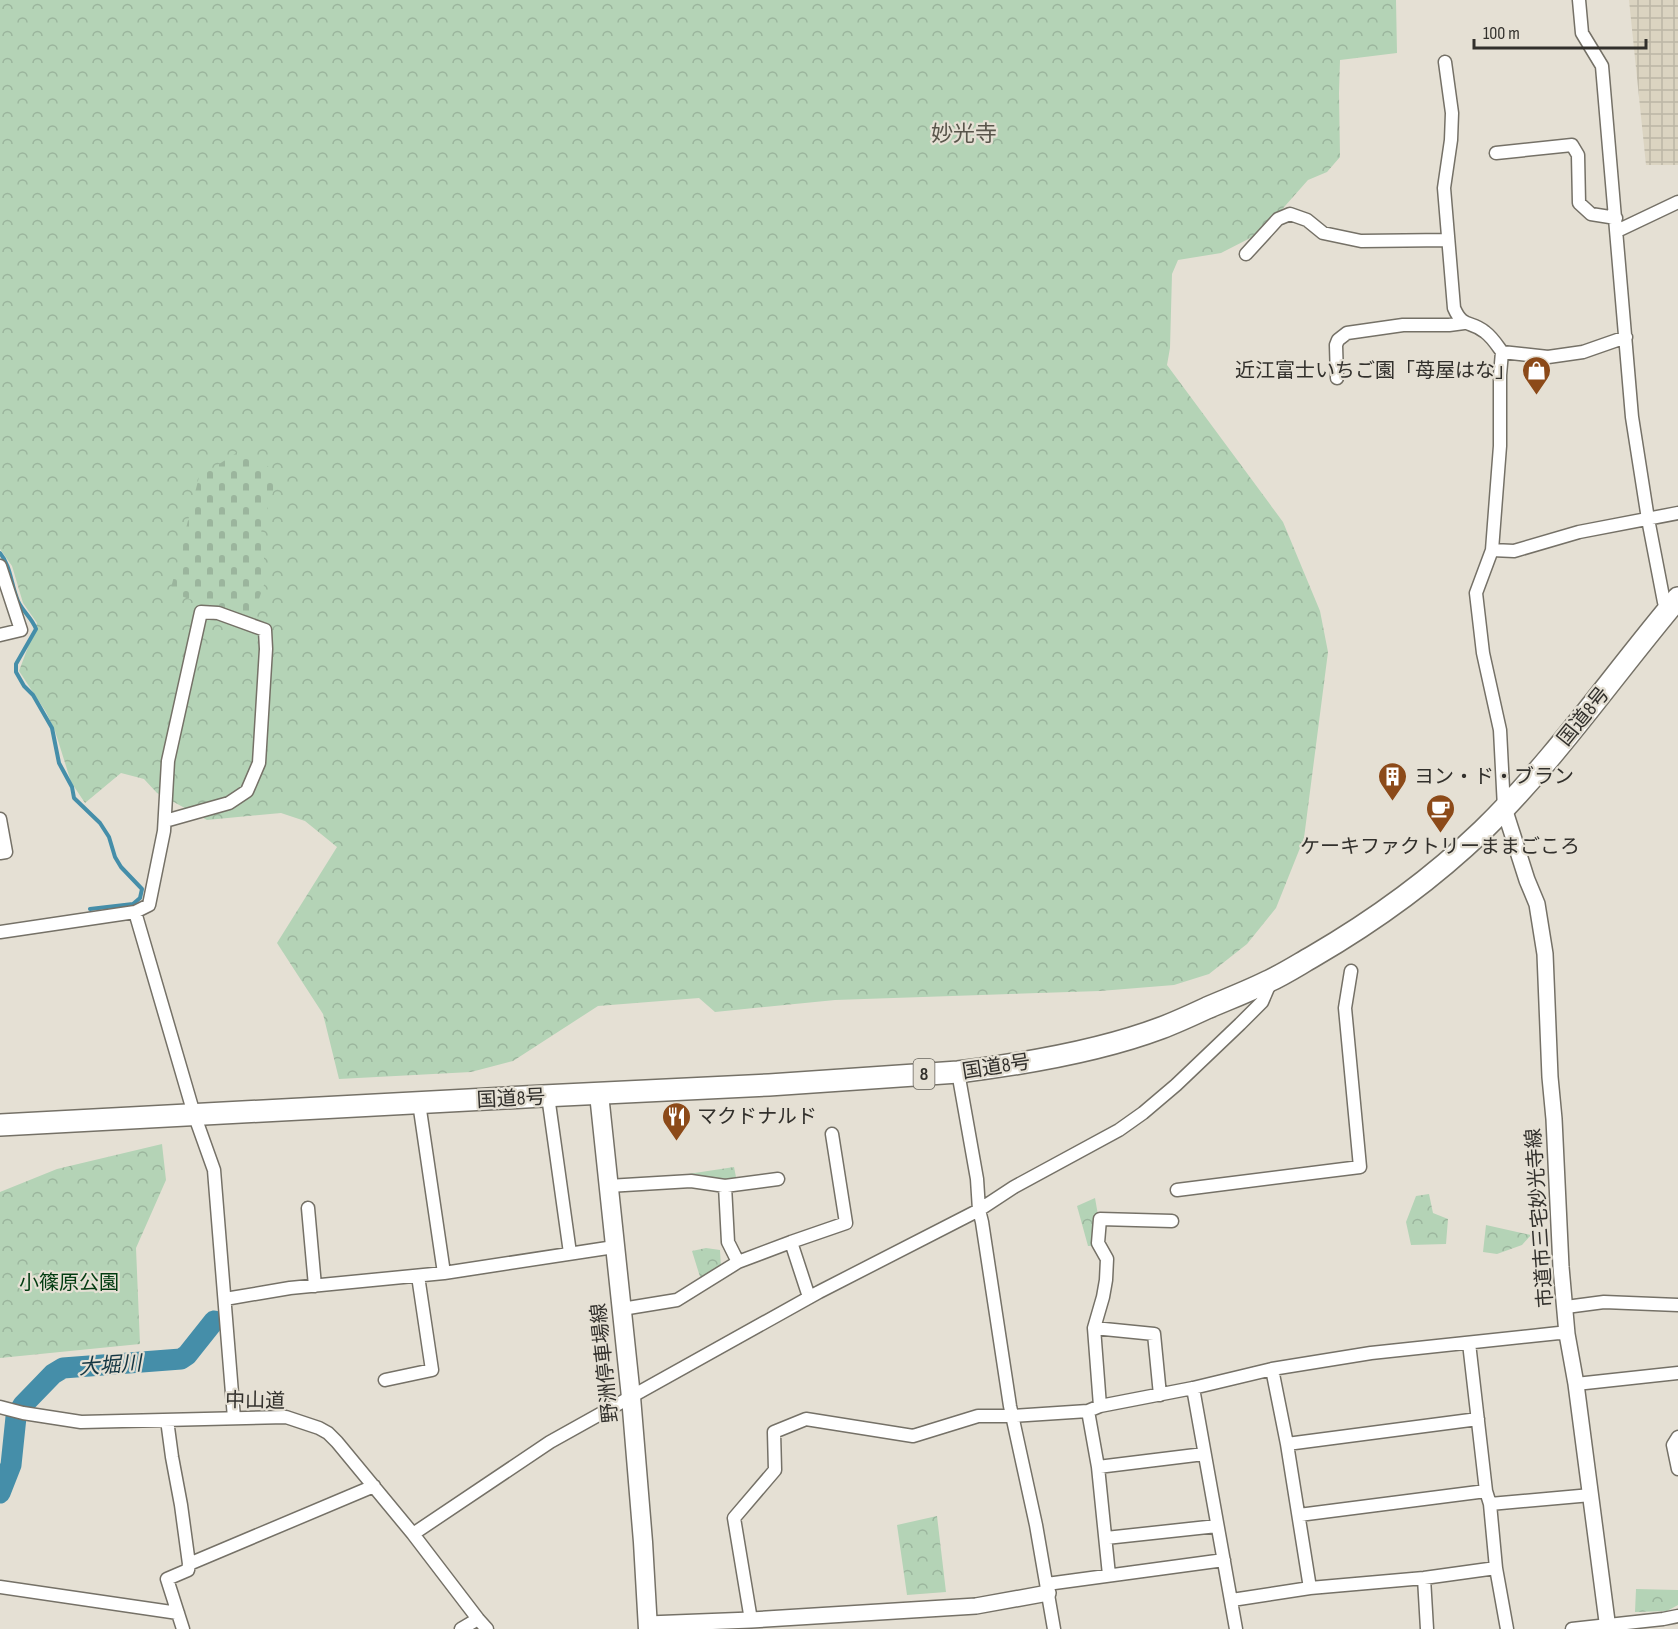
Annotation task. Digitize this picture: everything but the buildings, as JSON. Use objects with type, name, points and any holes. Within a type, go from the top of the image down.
[{"type":"highway","name":"国道8号","points":[[0,1125],[769,1085],[958,1072],[1075,1052],[1161,1028],[1271,981],[1348,936],[1393,905],[1470,841],[1504,808],[1556,750],[1674,603]]},
{"type":"main road","name":"野洲停車場線","points":[[599,1094],[631,1397],[648,1627]]},
{"type":"street","points":[[1578,0],[1582,33],[1602,66],[1632,417],[1664,602],[1674,603]]},
{"type":"street","points":[[1445,62],[1452,113],[1451,140],[1444,188],[1455,308],[1458,318],[1464,323]]},
{"type":"street","points":[[1496,153],[1572,145],[1578,155],[1579,203],[1591,214],[1617,225],[1678,202]]},
{"type":"street","points":[[1246,254],[1278,219],[1290,214],[1307,220],[1323,233],[1361,242],[1448,240]]},
{"type":"street","points":[[1337,378],[1336,345],[1338,340],[1347,333],[1403,325],[1471,324],[1485,332],[1502,352],[1548,357],[1583,352],[1626,337]]},
{"type":"street","points":[[1502,352],[1500,446],[1492,550],[1476,593],[1483,653],[1500,730],[1504,808]]},
{"type":"street","points":[[1492,550],[1514,550],[1580,532],[1678,513]]},
{"type":"street","points":[[0,566],[21,630],[0,635]]},
{"type":"street","points":[[0,932],[135,912],[149,905],[165,821],[168,761],[201,612],[218,613],[265,630],[267,649],[259,763],[247,791],[229,803],[165,821]]},
{"type":"street","name":"市道市三宅妙光寺線","points":[[1504,808],[1537,904],[1545,954],[1550,1077],[1567,1334],[1576,1384],[1607,1627]]},
{"type":"street","points":[[0,819],[6,852],[0,853]]},
{"type":"street","points":[[135,912],[194,1114],[214,1170],[234,1418]]},
{"type":"street","points":[[1177,1190],[1360,1167],[1345,1008],[1351,971]]},
{"type":"street","points":[[413,1534],[550,1442],[809,1297],[979,1210],[1014,1186],[1119,1130],[1176,1085],[1262,1002],[1271,981]]},
{"type":"street","points":[[958,1072],[977,1179],[979,1210],[1013,1416],[1054,1629]]},
{"type":"street","points":[[548,1096],[570,1253]]},
{"type":"street","points":[[419,1103],[444,1273]]},
{"type":"street","points":[[622,1309],[677,1300],[738,1262],[846,1223],[832,1134]]},
{"type":"street","points":[[608,1186],[691,1181],[725,1186],[778,1179]]},
{"type":"street","points":[[725,1186],[728,1242],[738,1262]]},
{"type":"street","points":[[308,1208],[315,1286]]},
{"type":"street","points":[[1109,1575],[1094,1408],[1094,1328],[1106,1280],[1107,1259],[1098,1243],[1100,1219],[1172,1221]]},
{"type":"street","points":[[791,1242],[809,1297]]},
{"type":"street","points":[[225,1299],[290,1288],[444,1273],[614,1247]]},
{"type":"street","points":[[385,1380],[432,1370],[418,1276]]},
{"type":"street","points":[[1566,1307],[1604,1302],[1678,1305]]},
{"type":"street","points":[[1094,1328],[1154,1334],[1160,1395]]},
{"type":"street","points":[[751,1620],[734,1518],[775,1470],[774,1432],[806,1419],[913,1436],[978,1416],[1013,1416],[1094,1408],[1272,1369],[1371,1353],[1567,1334]]},
{"type":"street","points":[[1468,1342],[1486,1491],[1490,1504],[1496,1568],[1507,1629]]},
{"type":"street","points":[[1272,1369],[1287,1444],[1310,1588]]},
{"type":"street","points":[[1576,1384],[1678,1373]]},
{"type":"street","points":[[1193,1388],[1236,1629]]},
{"type":"street","name":"中山道","points":[[0,1407],[81,1422],[286,1417],[318,1428],[328,1433],[337,1442],[374,1486],[487,1629]]},
{"type":"street","points":[[1287,1444],[1478,1419]]},
{"type":"street","points":[[167,1420],[189,1563],[188,1570],[167,1580],[183,1629]]},
{"type":"street","points":[[1678,1437],[1673,1445],[1678,1469]]},
{"type":"street","points":[[1098,1467],[1204,1454]]},
{"type":"street","points":[[189,1563],[374,1486]]},
{"type":"street","points":[[1299,1515],[1486,1491]]},
{"type":"street","points":[[1490,1504],[1591,1495]]},
{"type":"street","points":[[1106,1538],[1217,1526]]},
{"type":"street","points":[[648,1627],[976,1606],[1109,1575],[1224,1560]]},
{"type":"street","points":[[1232,1600],[1310,1588],[1424,1578],[1496,1568]]},
{"type":"street","points":[[1424,1578],[1428,1629]]},
{"type":"street","points":[[0,1587],[178,1613]]},
{"type":"street","points":[[1572,1629],[1664,1624],[1678,1616]]},
{"type":"street","points":[[461,1629],[478,1619]]},
{"type":"shaded area","points":[[1629,0],[1678,0],[1678,165],[1646,165]]},
{"type":"green space","points":[[0,0],[1396,0],[1397,53],[1340,60],[1340,157],[1327,172],[1308,180],[1262,232],[1221,253],[1178,260],[1172,274],[1170,348],[1167,365],[1283,522],[1320,611],[1328,652],[1304,838],[1276,908],[1247,944],[1209,974],[1174,985],[1100,991],[835,1000],[715,1012],[699,998],[598,1006],[513,1061],[471,1072],[339,1079],[323,1014],[277,943],[337,847],[305,821],[281,813],[207,820],[157,793],[144,779],[121,773],[85,803],[71,782],[55,731],[46,712],[19,671],[37,623],[23,603],[12,566],[0,549]]},
{"type":"green space","points":[[244,448],[279,475],[261,527],[266,579],[252,619],[170,592],[199,477]]},
{"type":"green space","name":"小篠原公園","points":[[162,1144],[166,1180],[136,1248],[140,1344],[0,1358],[0,1192],[57,1169]]},
{"type":"green space","points":[[734,1167],[737,1182],[688,1174]]},
{"type":"green space","points":[[1429,1194],[1433,1213],[1448,1219],[1446,1244],[1411,1245],[1406,1222],[1416,1196]]},
{"type":"green space","points":[[1095,1198],[1098,1215],[1095,1246],[1088,1246],[1077,1206]]},
{"type":"green space","points":[[1486,1225],[1531,1235],[1522,1245],[1497,1254],[1483,1252]]},
{"type":"green space","points":[[706,1248],[720,1250],[721,1268],[701,1280],[692,1251]]},
{"type":"green space","points":[[937,1516],[946,1592],[907,1595],[897,1525]]},
{"type":"green space","points":[[1636,1589],[1678,1590],[1678,1605],[1667,1611],[1635,1612]]},
{"type":"waterway","points":[[0,553],[4,558],[18,601],[36,629],[16,664],[16,672],[24,686],[33,695],[52,728],[59,763],[72,787],[74,798],[100,823],[109,837],[115,857],[121,867],[142,889],[140,898],[133,904],[90,909]]},
{"type":"waterway","name":"大堀川","points":[[0,1493],[11,1465],[16,1417],[23,1405],[53,1374],[63,1368],[181,1359],[187,1355],[214,1321]]},
{"type":"place","name":"近江富士いちご園「苺屋はな」","points":[[1536,396]]},
{"type":"place","name":"ヨン・ド・ブラン","points":[[1393,802]]},
{"type":"place","name":"ケーキファクトリーままごころ","points":[[1440,834]]},
{"type":"place","name":"マクドナルド","points":[[676,1142]]},
{"type":"district","name":"妙光寺","points":[[964,133]]}]
